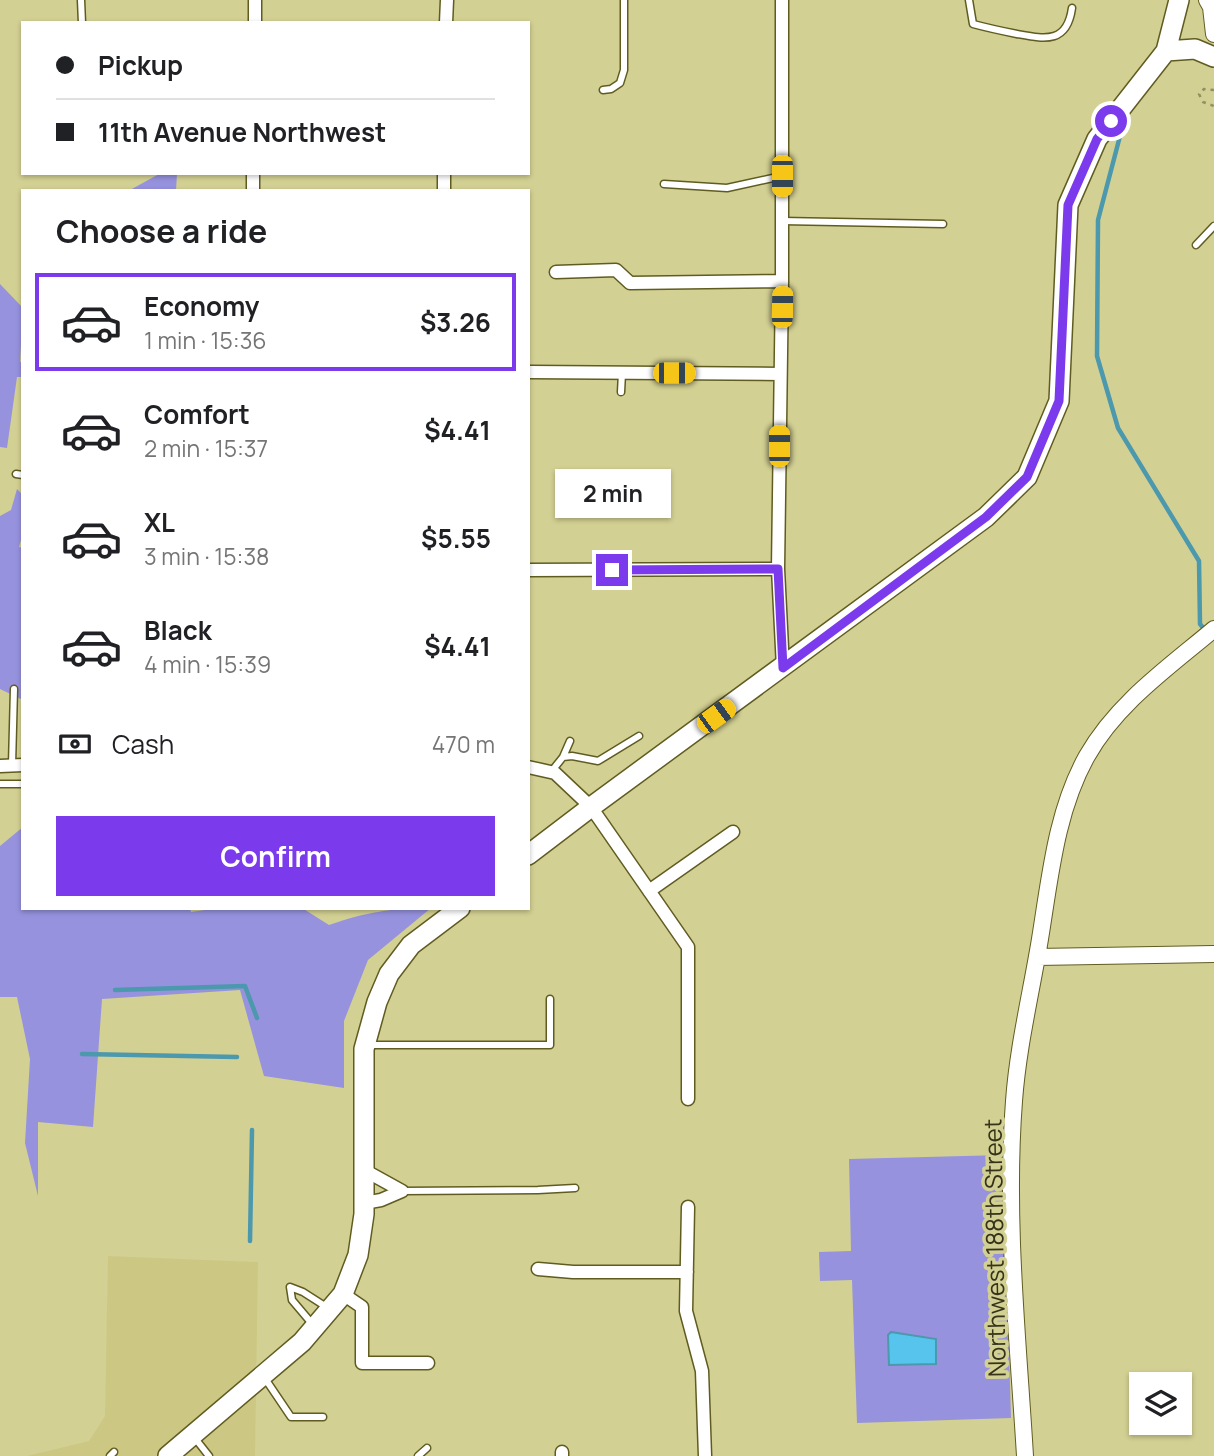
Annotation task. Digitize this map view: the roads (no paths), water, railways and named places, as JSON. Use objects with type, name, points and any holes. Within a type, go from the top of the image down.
[{"type":"main road","points":[[530,853],[986,517],[1027,477],[1059,401],[1068,205],[1097,139],[1166,51],[1179,0]]},
{"type":"main road","points":[[1166,51],[1195,49],[1214,57]]},
{"type":"main road","points":[[168,1456],[302,1342],[343,1294],[358,1255],[364,1203],[365,1045],[377,1002],[389,974],[411,945],[457,910]]},
{"type":"street","points":[[255,0],[255,21]]},
{"type":"street","points":[[446,21],[447,0]]},
{"type":"street","points":[[782,0],[778,569],[783,668]]},
{"type":"street","points":[[1211,5],[1214,34]]},
{"type":"street","points":[[556,272],[616,270],[631,283],[782,281]]},
{"type":"street","points":[[530,372],[780,374]]},
{"type":"street","points":[[530,570],[778,569]]},
{"type":"street","name":"Northwest 188th Street","points":[[1025,1456],[1012,1236],[1013,1125],[1023,1022],[1062,821],[1071,790],[1087,756],[1107,726],[1135,695],[1214,629]]},
{"type":"street","points":[[530,767],[551,772],[591,807],[688,947],[688,1099]]},
{"type":"street","points":[[649,891],[733,832]]},
{"type":"street","points":[[1037,957],[1214,954]]},
{"type":"street","points":[[364,1170],[402,1191]]},
{"type":"street","points":[[364,1203],[381,1200],[402,1191]]},
{"type":"street","points":[[688,1207],[686,1311],[702,1371],[705,1456]]},
{"type":"street","points":[[538,1269],[573,1272],[687,1272]]},
{"type":"street","points":[[343,1294],[362,1307],[362,1363],[428,1363]]},
{"type":"lane","points":[[81,0],[82,21]]},
{"type":"lane","points":[[603,90],[611,89],[620,83],[624,70],[624,0]]},
{"type":"lane","points":[[969,0],[973,24],[1042,40],[1054,38],[1063,30],[1070,21],[1072,8]]},
{"type":"lane","points":[[664,184],[727,188],[782,176]]},
{"type":"lane","points":[[782,221],[943,224]]},
{"type":"lane","points":[[1196,244],[1214,226]]},
{"type":"lane","points":[[621,392],[622,373]]},
{"type":"lane","points":[[12,765],[15,689]]},
{"type":"lane","points":[[563,757],[598,761],[639,736]]},
{"type":"lane","points":[[551,772],[563,757],[570,741]]},
{"type":"lane","points":[[0,784],[21,784]]},
{"type":"lane","points":[[365,1045],[551,1045],[551,999]]},
{"type":"lane","points":[[402,1191],[575,1188]]},
{"type":"lane","points":[[315,1327],[292,1300],[290,1287],[303,1292],[330,1310]]},
{"type":"lane","points":[[263,1375],[291,1417],[323,1418]]},
{"type":"lane","points":[[193,1435],[209,1456]]},
{"type":"lane","points":[[418,1456],[427,1448]]},
{"type":"water","points":[[891,1332],[936,1339],[936,1364],[889,1365],[888,1335]]},
{"type":"waterway","points":[[1125,117],[1098,220],[1097,356],[1118,428],[1199,561],[1200,624],[1205,630]]},
{"type":"waterway","points":[[115,990],[245,986],[257,1018]]},
{"type":"waterway","points":[[82,1054],[237,1057]]},
{"type":"waterway","points":[[250,1241],[252,1130]]}]
